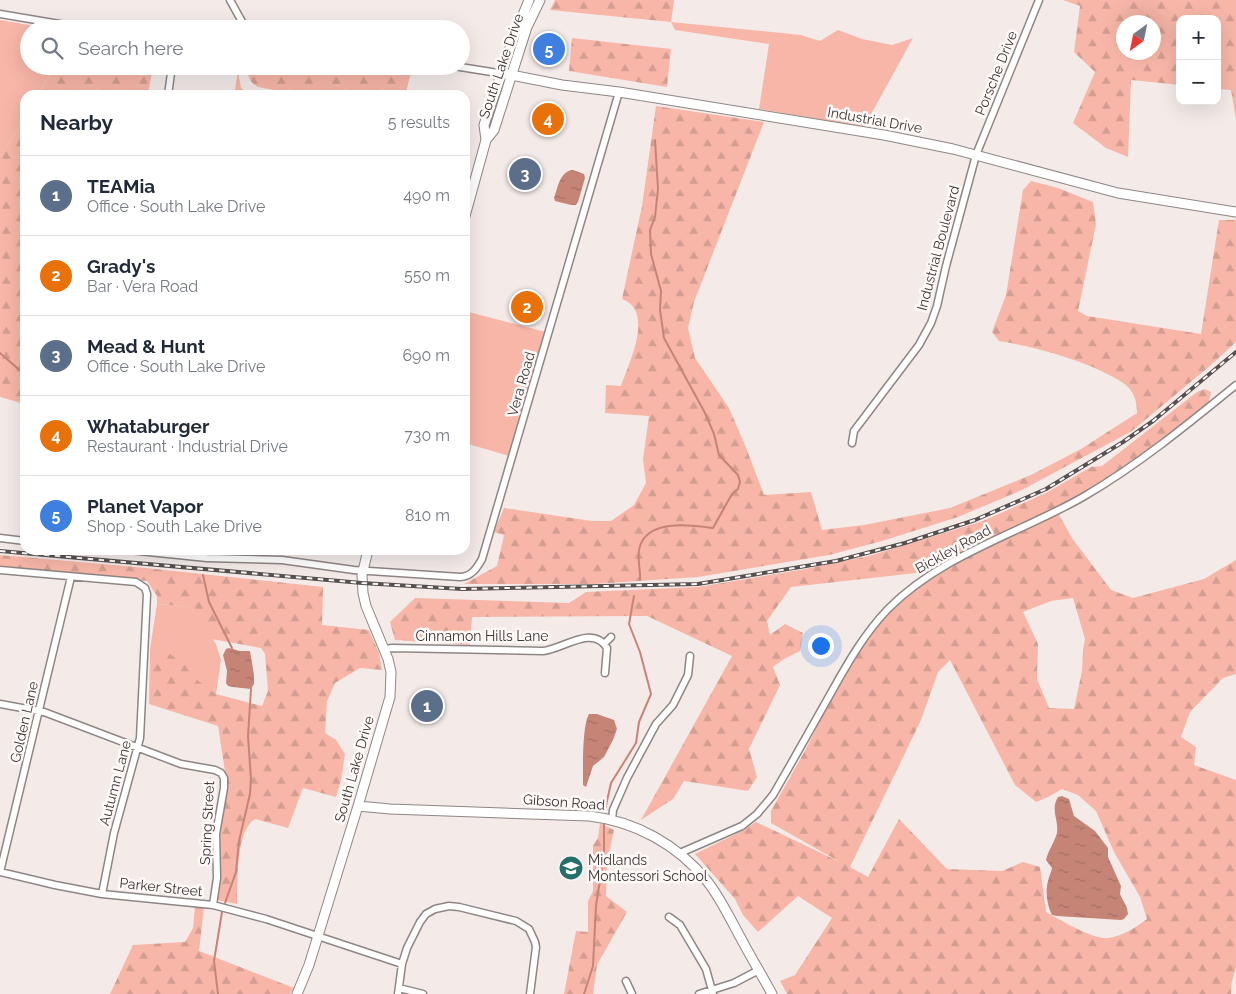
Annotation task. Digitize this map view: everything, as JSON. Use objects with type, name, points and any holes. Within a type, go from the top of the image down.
[{"type":"street","points":[[230,0],[241,20]]},
{"type":"street","name":"South Lake Drive","points":[[470,198],[486,140],[494,130],[517,28],[529,0]]},
{"type":"street","name":"South Lake Drive","points":[[506,74],[540,0]]},
{"type":"street","name":"Porsche Drive","points":[[976,155],[1040,0]]},
{"type":"street","points":[[0,14],[36,20]]},
{"type":"street","points":[[470,68],[506,74]]},
{"type":"street","name":"Industrial Drive","points":[[506,74],[562,85],[619,92],[884,135],[976,155],[1110,191],[1148,199],[1236,212]]},
{"type":"street","points":[[169,90],[171,75]]},
{"type":"street","name":"Vera Road","points":[[178,555],[207,558],[282,560],[363,571],[464,577],[473,572],[482,559],[619,92]]},
{"type":"street","name":"Industrial Boulevard","points":[[852,443],[854,431],[919,345],[931,323],[976,155]]},
{"type":"street","name":"Bickley Road","points":[[680,853],[742,826],[764,806],[778,788],[862,641],[888,610],[913,587],[948,563],[1057,511],[1110,481],[1160,446],[1236,385]]},
{"type":"street","points":[[0,538],[20,540]]},
{"type":"street","name":"South Lake Drive","points":[[297,994],[309,965],[390,697],[391,672],[386,649],[365,603],[362,583],[367,555]]},
{"type":"street","points":[[0,570],[71,576]]},
{"type":"street","name":"Autumn Lane","points":[[71,576],[136,582],[145,588],[147,594],[141,728],[138,748],[114,833],[102,894]]},
{"type":"street","name":"Golden Lane","points":[[0,872],[40,712],[71,576]]},
{"type":"street","points":[[605,673],[608,653],[604,644],[612,637]]},
{"type":"street","name":"Cinnamon Hills Lane","points":[[386,649],[543,651],[552,650],[580,639],[590,638],[598,639],[604,644]]},
{"type":"street","points":[[612,820],[613,810],[627,778],[656,724],[673,705],[688,675],[690,656]]},
{"type":"street","points":[[0,704],[40,712],[138,748]]},
{"type":"street","name":"Spring Street","points":[[138,748],[181,764],[215,770],[221,773],[224,778],[216,834],[217,878],[214,905]]},
{"type":"street","name":"Gibson Road","points":[[358,806],[390,809],[573,814],[612,820],[635,827],[680,853],[701,875],[713,890],[772,994]]},
{"type":"street","name":"Parker Street","points":[[0,872],[102,894],[214,905],[259,916],[402,964]]},
{"type":"street","points":[[423,994],[398,991],[402,964],[415,931],[430,911],[449,906],[488,913],[521,923],[528,930],[534,938],[536,947],[530,994]]},
{"type":"street","points":[[669,917],[680,925],[702,962],[708,974],[713,992]]},
{"type":"street","points":[[699,994],[713,992],[759,970]]},
{"type":"street","points":[[626,981],[632,994]]},
{"type":"green space","points":[[555,0],[674,0],[671,22],[550,10]]},
{"type":"green space","points":[[1063,0],[1236,0],[1236,120],[1231,90],[1221,89],[1221,15],[1176,15],[1176,85],[1131,80],[1128,157],[1106,148],[1073,123],[1095,72],[1074,52],[1080,6]]},
{"type":"green space","points":[[0,20],[20,23],[20,75],[50,75],[41,90],[20,90],[20,125],[4,151],[0,151]]},
{"type":"green space","points":[[671,22],[801,35],[820,41],[838,30],[862,39],[892,45],[913,38],[864,127],[759,109],[769,44],[675,30]]},
{"type":"green space","points":[[572,38],[671,49],[667,87],[569,71]]},
{"type":"green space","points":[[50,75],[151,75],[149,90],[41,90]]},
{"type":"green space","points":[[239,75],[241,88],[244,90],[235,90]]},
{"type":"green space","points":[[248,75],[411,75],[406,90],[274,90],[258,87]]},
{"type":"green space","points":[[656,106],[764,122],[694,302],[688,328],[695,358],[729,408],[764,495],[811,492],[822,530],[864,525],[950,508],[1031,475],[1081,449],[1137,413],[1132,392],[1127,386],[1111,376],[1063,356],[999,341],[992,332],[1006,295],[1023,190],[1031,181],[1058,188],[1093,202],[1096,224],[1078,311],[1087,316],[1201,334],[1219,220],[1236,220],[1236,342],[1132,431],[1022,490],[958,517],[882,541],[829,555],[698,577],[594,584],[464,584],[497,566],[504,535],[494,532],[504,508],[592,521],[611,521],[634,505],[646,483],[643,459],[649,416],[605,413],[606,385],[621,386],[634,352],[637,338],[637,314],[632,305],[622,299],[642,206]]},
{"type":"green space","points":[[20,125],[20,403],[0,397],[0,151],[4,151]]},
{"type":"green space","points":[[470,312],[546,332],[509,456],[470,444]]},
{"type":"green space","points":[[1205,389],[1211,392],[1208,407],[1160,446],[1057,511],[1072,538],[1111,590],[1133,598],[1204,579],[1236,560],[1236,674],[1223,678],[1190,712],[1181,737],[1196,747],[1194,765],[1236,780],[1236,967],[1231,985],[1231,994],[787,994],[780,981],[795,975],[832,918],[798,896],[758,932],[743,915],[735,899],[695,854],[744,830],[756,822],[840,862],[771,823],[771,811],[806,749],[849,661],[871,629],[934,571],[791,587],[767,621],[770,635],[785,624],[803,633],[800,651],[773,667],[780,685],[749,749],[757,777],[748,791],[684,781],[673,799],[641,820],[732,656],[647,616],[472,617],[470,645],[395,640],[390,622],[415,598],[569,603],[586,592],[698,587],[869,556],[983,521],[1046,493],[1091,467],[1102,466],[1197,392]],"holes":[[[1073,598],[1085,639],[1082,671],[1074,709],[1049,708],[1037,679],[1038,644],[1023,612],[1051,601]],[[950,660],[1015,785],[1036,802],[1062,789],[1078,795],[1096,811],[1114,852],[1140,897],[1147,919],[1128,931],[1113,937],[1102,938],[1094,936],[1046,912],[1040,867],[1023,862],[1002,871],[947,869],[899,819],[868,877],[850,867],[921,720],[938,672]]]},
{"type":"green space","points":[[0,555],[323,587],[322,625],[369,630],[379,653],[382,670],[360,668],[335,683],[327,701],[325,733],[336,740],[345,754],[336,797],[303,788],[288,828],[255,819],[249,825],[244,834],[239,858],[237,904],[217,900],[220,872],[218,848],[226,778],[218,726],[149,704],[150,649],[162,648],[185,665],[193,677],[216,694],[262,706],[268,691],[265,654],[261,648],[211,639],[190,607],[157,604],[157,596],[147,581],[0,568]]},
{"type":"green space","points":[[157,604],[190,607],[216,644],[221,660],[216,694],[150,649]]},
{"type":"green space","points":[[600,823],[614,830],[607,864],[606,896],[627,912],[597,965],[593,994],[564,994],[576,931],[588,932],[588,901],[593,891],[593,845],[598,838]]},
{"type":"green space","points":[[195,907],[204,908],[199,951],[294,988],[290,994],[110,994],[133,945],[185,942],[193,928]]},
{"type":"water","points":[[573,170],[584,174],[585,178],[578,202],[576,205],[571,205],[555,201],[554,198],[562,176]]},
{"type":"water","points":[[226,649],[250,651],[254,675],[254,684],[251,689],[228,686],[226,683],[227,671],[223,655]]},
{"type":"water","points":[[589,714],[597,714],[614,720],[617,729],[604,757],[593,766],[586,787],[583,785],[583,748],[585,728]]},
{"type":"water","points":[[1062,796],[1069,799],[1074,816],[1095,831],[1108,848],[1108,857],[1121,886],[1120,894],[1127,908],[1128,914],[1124,919],[1052,915],[1048,903],[1047,885],[1052,868],[1046,860],[1057,833],[1056,802],[1058,797]]},
{"type":"waterway","points":[[640,580],[639,550],[645,537],[652,531],[672,526],[683,525],[713,528],[732,494],[738,489],[740,482],[738,475],[719,455],[714,434],[705,413],[664,338],[660,310],[661,291],[651,254],[650,230],[655,217],[658,189],[655,140]]},
{"type":"waterway","points":[[0,353],[20,371]]},
{"type":"waterway","points":[[203,575],[209,602],[232,648]]},
{"type":"waterway","points":[[605,810],[611,783],[636,743],[639,722],[651,694],[640,652],[629,624],[634,596]]},
{"type":"waterway","points":[[225,903],[236,872],[239,841],[250,794],[251,779],[248,736],[251,689]]},
{"type":"waterway","points":[[584,994],[593,966],[596,906],[604,854],[604,824]]},
{"type":"waterway","points":[[218,994],[214,961],[222,912]]},
{"type":"railway","points":[[45,555],[362,583],[462,589],[698,584],[836,561],[905,543],[975,520],[1046,489],[1123,442],[1153,421],[1236,352]]},
{"type":"railway","points":[[0,551],[20,553]]},
{"type":"place","name":"Planet Vapor","points":[[549,49]]},
{"type":"place","name":"Whataburger","points":[[548,119]]},
{"type":"place","name":"Mead & Hunt","points":[[525,174]]},
{"type":"place","name":"Grady's","points":[[527,307]]},
{"type":"place","name":"TEAMia","points":[[427,706]]},
{"type":"place","name":"Midlands Montessori School","points":[[571,868]]}]
